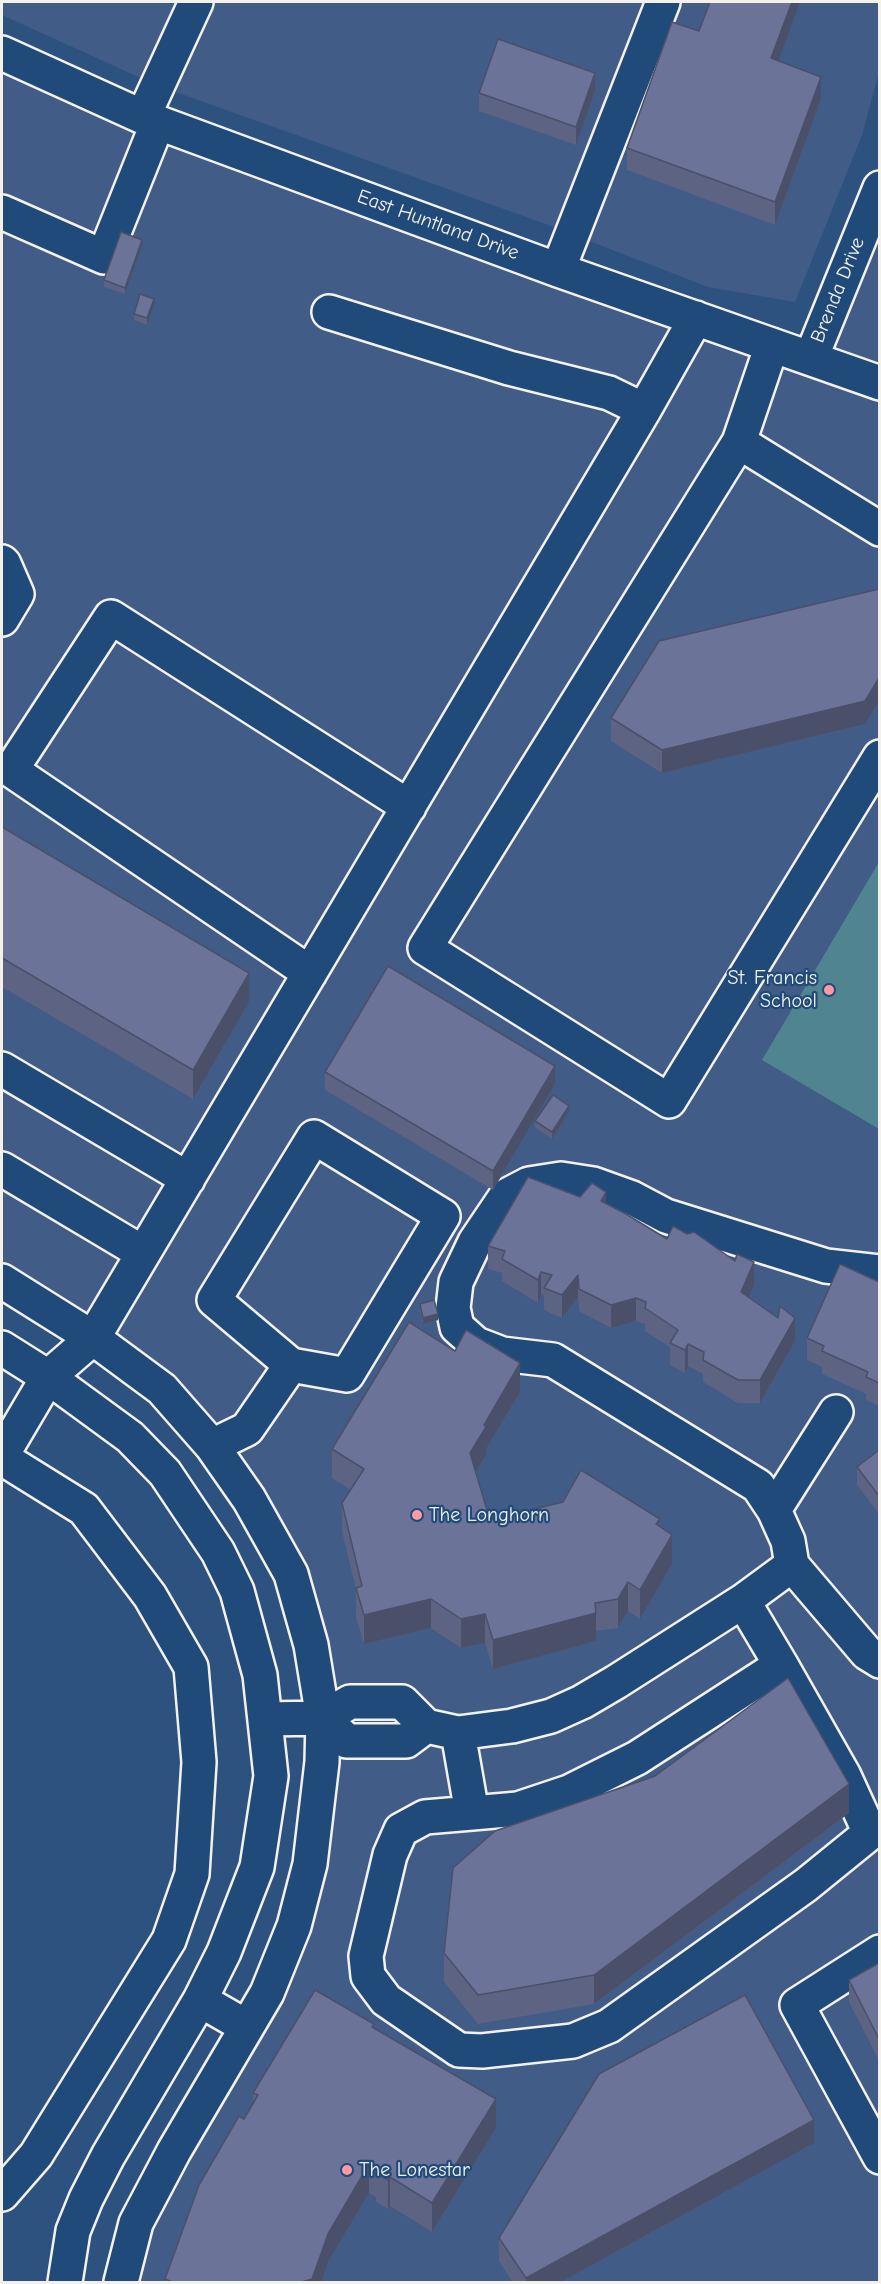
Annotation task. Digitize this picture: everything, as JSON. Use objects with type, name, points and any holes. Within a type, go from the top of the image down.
[{"type":"street","points":[[558,270],[663,2]]},
{"type":"street","points":[[2,212],[104,257],[150,119],[184,6]]},
{"type":"street","name":"East Huntland Drive","points":[[2,53],[150,119],[558,270],[879,383]]},
{"type":"street","name":"Brenda Drive","points":[[811,358],[879,188]]},
{"type":"street","points":[[329,312],[509,368],[609,393],[644,410]]},
{"type":"street","points":[[2,2194],[36,2155],[169,1940],[192,1874],[199,1762],[191,1667],[150,1596],[84,1509],[2,1456],[48,1377],[93,1338],[644,410],[696,318]]},
{"type":"street","points":[[772,345],[739,442],[425,948],[669,1101],[879,757]]},
{"type":"street","points":[[739,442],[879,529]]},
{"type":"street","points":[[2,562],[17,594],[2,619]]},
{"type":"street","points":[[310,974],[11,770],[111,617],[408,807]]},
{"type":"street","points":[[2,1069],[188,1179]]},
{"type":"street","points":[[314,1137],[443,1216],[347,1375],[291,1365],[214,1300],[314,1137]]},
{"type":"street","points":[[2,1169],[144,1253]]},
{"type":"street","points":[[879,1272],[826,1266],[666,1216],[633,1198],[593,1184],[561,1179],[529,1184],[506,1196],[476,1242],[456,1282],[453,1308],[457,1327],[476,1344],[502,1354],[553,1360],[758,1486],[774,1510],[788,1540],[792,1565],[867,1653],[879,1661]]},
{"type":"street","points":[[2,1281],[93,1338],[162,1389],[212,1446],[249,1499],[291,1574],[311,1645],[323,1718],[322,1762],[310,1864],[294,1926],[267,1993],[174,2151],[136,2223],[121,2283]]},
{"type":"street","points":[[2,1348],[48,1377],[130,1437],[165,1473],[218,1552],[237,1591],[260,1676],[272,1776],[257,1867],[224,1952],[200,2000],[108,2156],[86,2199],[74,2231],[65,2283]]},
{"type":"street","points":[[212,1446],[248,1429],[291,1365]]},
{"type":"street","points":[[774,1510],[837,1412]]},
{"type":"street","points":[[265,1719],[323,1718],[350,1702],[402,1702],[426,1726],[459,1732],[512,1726],[541,1719],[582,1702],[743,1601],[792,1565]]},
{"type":"street","points":[[743,1601],[781,1665],[844,1776],[870,1833],[806,1885],[609,2026],[573,2041],[482,2051],[459,2050],[386,2000],[368,1976],[366,1956],[390,1855],[401,1830],[425,1817],[518,1809],[569,1792],[636,1758],[781,1665]]},
{"type":"street","points":[[459,1732],[472,1813]]},
{"type":"street","points":[[879,1952],[797,2005],[879,2157]]},
{"type":"street","points":[[200,2000],[247,2027]]},
{"type":"shaded area","points":[[2,2],[879,2],[879,72],[862,135],[795,302],[708,287],[543,223],[156,85],[2,15]]},
{"type":"shaded area","points":[[2,53],[810,358],[879,188],[879,2282],[121,2282],[174,2151],[310,1864],[311,1645],[212,1446],[2,1281]]},
{"type":"green space","points":[[879,862],[879,1129],[762,1060]]},
{"type":"building","points":[[710,2],[792,2],[771,58],[821,77],[775,202],[627,148],[672,22],[699,31]]},
{"type":"building","points":[[498,39],[595,73],[576,127],[479,93]]},
{"type":"building","points":[[121,232],[142,240],[125,288],[104,280]]},
{"type":"building","points":[[140,294],[154,299],[147,318],[134,314]]},
{"type":"building","points":[[879,589],[879,678],[865,701],[662,750],[611,718],[659,641]]},
{"type":"building","points":[[2,827],[249,973],[193,1070],[2,958]]},
{"type":"building","points":[[388,966],[555,1066],[493,1171],[325,1072]]},
{"type":"building","points":[[553,1095],[569,1106],[552,1132],[535,1121]]},
{"type":"building","points":[[528,1177],[580,1197],[592,1183],[606,1192],[601,1201],[667,1239],[673,1226],[687,1234],[694,1232],[735,1261],[737,1254],[754,1262],[741,1292],[778,1318],[780,1306],[795,1318],[760,1380],[738,1380],[703,1360],[704,1352],[688,1344],[685,1350],[670,1343],[678,1330],[645,1308],[646,1302],[636,1298],[611,1305],[579,1289],[578,1275],[562,1295],[544,1288],[552,1275],[541,1272],[538,1280],[502,1259],[505,1251],[488,1246]]},
{"type":"building","points":[[840,1264],[879,1282],[879,1383],[866,1377],[868,1372],[822,1351],[824,1346],[807,1338]]},
{"type":"building","points":[[434,1300],[438,1314],[423,1318],[420,1304]]},
{"type":"building","name":"The Longhorn","points":[[409,1322],[455,1351],[466,1330],[520,1363],[470,1453],[490,1520],[563,1502],[581,1470],[660,1519],[656,1524],[672,1535],[640,1590],[628,1582],[618,1599],[595,1603],[596,1613],[493,1640],[485,1614],[461,1619],[431,1599],[364,1615],[356,1588],[362,1586],[342,1503],[364,1469],[332,1449]]},
{"type":"building","points":[[879,1450],[879,1496],[857,1467]]},
{"type":"building","points":[[788,1678],[849,1784],[594,1975],[478,1995],[444,1953],[453,1868],[495,1831],[655,1776]]},
{"type":"building","points":[[879,1963],[879,2039],[849,1980]]},
{"type":"building","name":"The Lonestar","points":[[315,1990],[374,2024],[372,2027],[496,2099],[432,2203],[390,2177],[388,2180],[376,2173],[378,2170],[369,2164],[328,2234],[312,2279],[298,2283],[175,2283],[165,2279],[199,2185],[239,2116],[244,2119],[258,2095],[253,2093]]},
{"type":"building","points":[[745,1995],[814,2120],[526,2278],[499,2238],[599,2074]]},
{"type":"place","name":"St. Francis School","points":[[829,990]]},
{"type":"place","name":"The Longhorn","points":[[417,1515]]},
{"type":"place","name":"The Lonestar","points":[[347,2170]]}]
